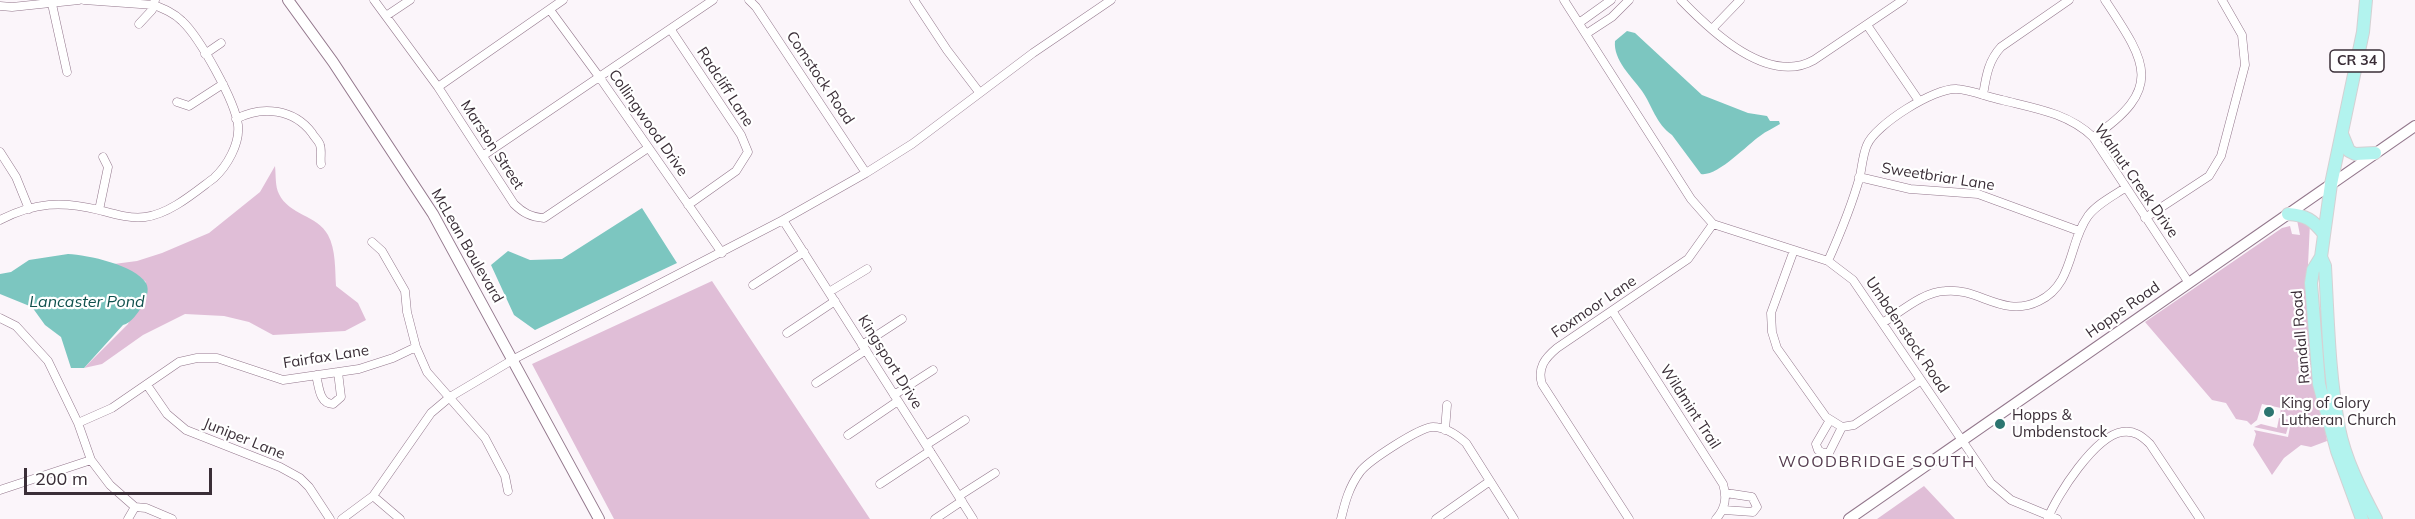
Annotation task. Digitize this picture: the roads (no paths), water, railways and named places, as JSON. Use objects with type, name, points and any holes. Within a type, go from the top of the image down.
[{"type":"main road","name":"McLean Boulevard","points":[[288,0],[333,62],[433,214],[514,359],[599,519]]},
{"type":"main road","name":"Randall Road","points":[[2362,519],[2337,451],[2319,384],[2311,283],[2313,270],[2321,257],[2331,184],[2363,32],[2366,0]]},
{"type":"main road","name":"Hopps Road","points":[[1849,519],[2415,126]]},
{"type":"main road","points":[[2342,133],[2349,150],[2355,154],[2375,153]]},
{"type":"main road","points":[[2288,214],[2300,214],[2312,219],[2324,234]]},
{"type":"main road","name":"Randall Road","points":[[2321,257],[2325,266],[2327,340],[2339,430],[2347,454],[2376,519]]},
{"type":"street","points":[[0,6],[12,8],[79,0]]},
{"type":"street","points":[[0,220],[29,209],[57,203],[127,217],[145,217],[162,212],[196,191],[214,178],[227,164],[237,136],[238,124],[231,98],[183,22],[154,3],[84,0]]},
{"type":"street","name":"Marston Street","points":[[374,0],[438,87],[514,204],[533,218],[544,218],[648,148]]},
{"type":"street","points":[[386,16],[410,0]]},
{"type":"street","points":[[438,87],[563,0]]},
{"type":"street","points":[[484,155],[713,0]]},
{"type":"street","name":"Comstock Road","points":[[749,0],[756,7],[866,173]]},
{"type":"street","points":[[914,0],[947,50],[980,92]]},
{"type":"street","points":[[342,519],[373,496],[431,413],[450,396],[514,359],[722,253],[866,173],[912,144],[980,92],[1111,0]]},
{"type":"street","points":[[1564,0],[1691,199],[1713,224]]},
{"type":"street","points":[[1579,23],[1611,0]]},
{"type":"street","points":[[1586,34],[1612,17],[1629,0]]},
{"type":"street","points":[[1681,0],[1733,47],[1768,63],[1792,68],[1815,60],[1903,0]]},
{"type":"street","points":[[1713,28],[1740,0]]},
{"type":"street","points":[[1983,95],[1987,72],[1994,55],[2001,47],[2069,0]]},
{"type":"street","points":[[2093,137],[2127,110],[2134,101],[2142,80],[2134,44],[2105,0]]},
{"type":"street","points":[[2145,218],[2209,176],[2222,156],[2245,65],[2242,34],[2222,0]]},
{"type":"street","points":[[139,24],[154,3]]},
{"type":"street","points":[[52,4],[67,72]]},
{"type":"street","name":"Collingwood Drive","points":[[550,10],[722,253]]},
{"type":"street","points":[[1867,24],[1919,101]]},
{"type":"street","name":"Radcliff Lane","points":[[671,30],[741,135],[748,152],[736,171],[688,205]]},
{"type":"street","points":[[205,54],[221,43]]},
{"type":"street","points":[[177,102],[189,106],[223,84]]},
{"type":"street","name":"Walnut Creek Drive","points":[[1828,261],[1841,233],[1867,144],[1873,135],[1919,101],[1947,90],[1958,89],[2050,112],[2075,121],[2093,137],[2189,283]]},
{"type":"street","points":[[236,119],[265,111],[285,112],[304,122],[320,145],[321,164]]},
{"type":"street","points":[[0,152],[16,177],[29,209]]},
{"type":"street","points":[[99,210],[108,167],[103,157]]},
{"type":"street","name":"Sweetbriar Lane","points":[[1859,177],[1910,189],[1978,194],[2079,231]]},
{"type":"street","points":[[1884,322],[1922,298],[1947,290],[2015,308],[2040,301],[2061,284],[2071,261],[2079,231],[2089,214],[2125,188]]},
{"type":"street","name":"Kingsport Drive","points":[[783,220],[973,519]]},
{"type":"street","name":"Umbdenstock Road","points":[[1713,224],[1828,261],[1854,280],[1983,473],[1999,492],[2011,500],[2051,518]]},
{"type":"street","name":"Foxmoor Lane","points":[[1629,519],[1542,384],[1540,368],[1547,356],[1688,259],[1713,224]]},
{"type":"street","points":[[372,242],[382,251],[405,291],[407,312],[416,347],[427,372],[485,438],[505,476],[508,491]]},
{"type":"street","points":[[1794,250],[1771,313],[1772,332],[1777,348],[1826,417],[1842,427],[1854,425],[1920,381]]},
{"type":"street","points":[[753,285],[804,252]]},
{"type":"street","points":[[829,292],[867,268]]},
{"type":"street","points":[[788,333],[835,302]]},
{"type":"street","name":"Wildmint Trail","points":[[1613,312],[1723,484],[1726,493]]},
{"type":"street","points":[[1,319],[16,326],[48,362],[78,423],[91,460],[110,485],[135,507],[146,508],[171,519]]},
{"type":"street","points":[[816,383],[902,319]]},
{"type":"street","name":"Fairfax Lane","points":[[78,423],[112,408],[178,362],[197,358],[218,358],[283,380],[359,369],[393,358],[416,347]]},
{"type":"street","points":[[848,435],[933,370]]},
{"type":"street","points":[[316,375],[323,400],[327,404],[333,404],[341,397],[338,372]]},
{"type":"street","name":"Juniper Lane","points":[[147,385],[167,414],[186,430],[280,467],[300,478],[309,487],[330,519]]},
{"type":"street","points":[[1445,430],[1447,405]]},
{"type":"street","points":[[880,484],[965,420]]},
{"type":"street","points":[[1830,420],[1816,444],[1818,450],[1823,453],[1829,453],[1842,427]]},
{"type":"street","points":[[1341,519],[1350,488],[1361,470],[1411,435],[1432,427],[1455,434],[1466,443],[1514,519]]},
{"type":"street","points":[[2051,518],[2062,491],[2096,447],[2114,434],[2130,432],[2142,436],[2150,444],[2200,519]]},
{"type":"street","points":[[0,490],[91,460]]},
{"type":"street","points":[[934,519],[995,472]]},
{"type":"street","points":[[1436,519],[1490,481]]},
{"type":"street","points":[[1716,519],[1724,510],[1726,493],[1752,497],[1757,507],[1754,512],[1724,510]]},
{"type":"street","points":[[373,496],[400,519]]},
{"type":"street","points":[[128,519],[135,507]]},
{"type":"water","points":[[1627,31],[1635,33],[1702,95],[1748,113],[1767,116],[1770,121],[1779,121],[1780,124],[1762,134],[1723,166],[1708,174],[1701,174],[1658,120],[1642,91],[1620,61],[1615,41]]},
{"type":"water","points":[[642,208],[677,263],[535,330],[514,315],[491,265],[508,251],[530,260],[562,259]]},
{"type":"water","name":"Lancaster Pond","points":[[68,254],[87,256],[122,266],[140,277],[148,289],[145,301],[136,315],[123,325],[84,368],[71,368],[61,337],[45,325],[32,307],[0,294],[0,274],[11,272],[29,260]]},
{"type":"place","name":"King of Glory Lutheran Church","points":[[2269,412]]},
{"type":"place","name":"Hopps & Umbdenstock","points":[[2000,424]]},
{"type":"district","name":"WOODBRIDGE SOUTH","points":[[1877,462]]}]
